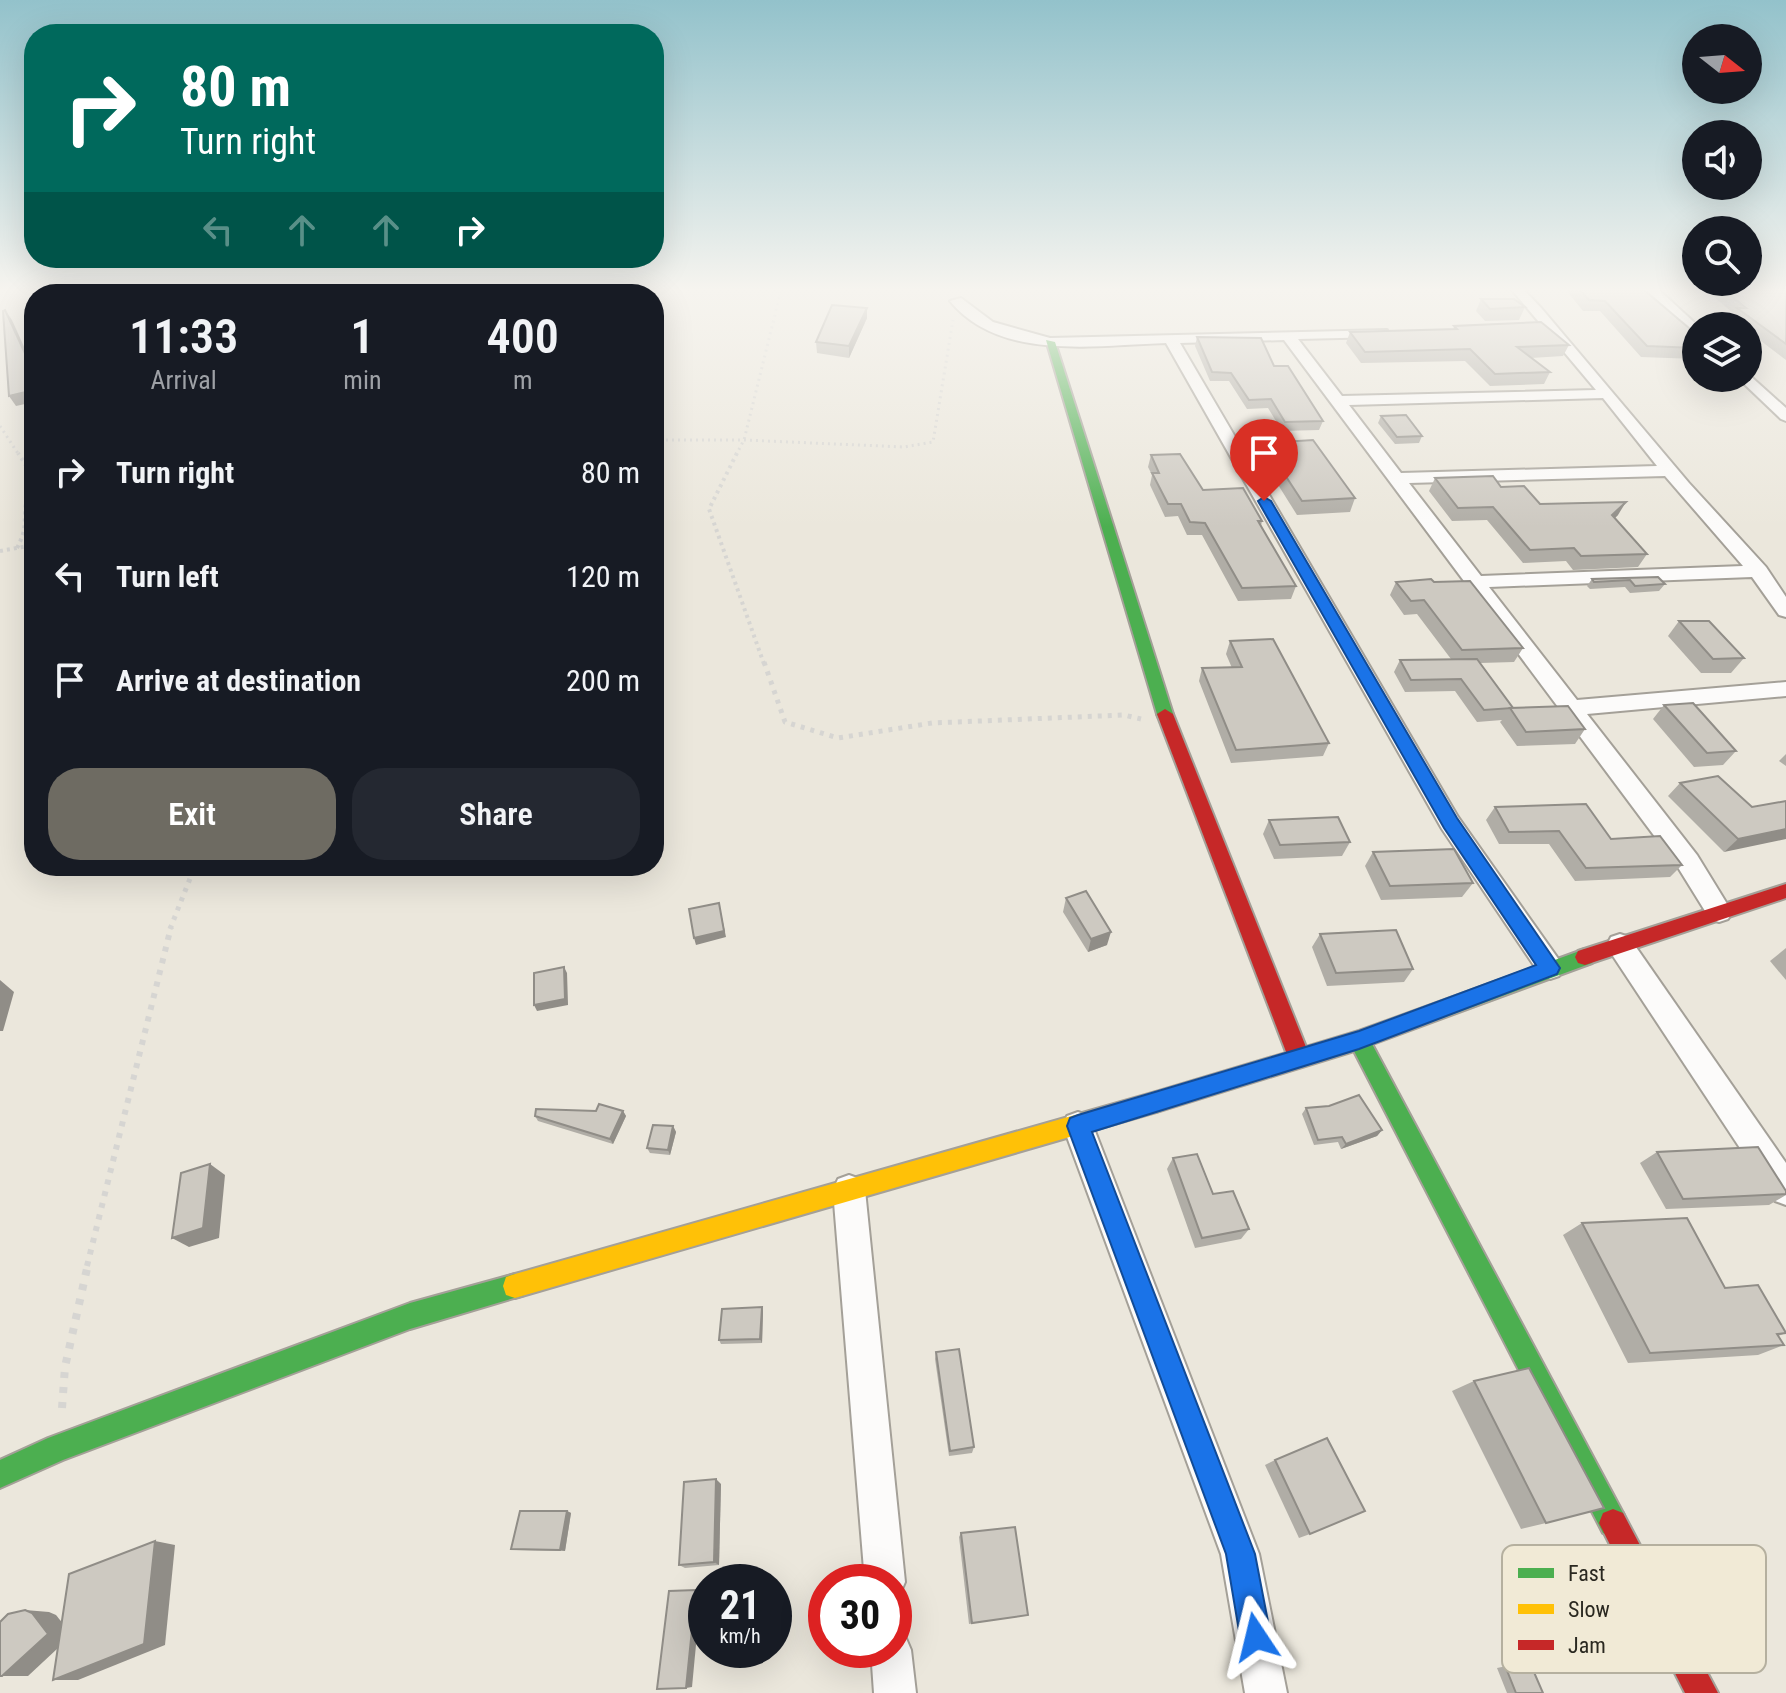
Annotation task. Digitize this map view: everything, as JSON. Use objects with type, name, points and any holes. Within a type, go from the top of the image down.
[{"type":"street","points":[[1058,369],[1169,726],[1299,1057]]},
{"type":"street","points":[[1188,369],[1450,823],[1550,968]]},
{"type":"street","points":[[1314,369],[1688,862],[1719,912]]},
{"type":"street","points":[[1584,369],[1669,471],[1760,571],[1786,611]]},
{"type":"street","points":[[1760,392],[1786,416]]},
{"type":"street","points":[[1339,401],[1606,394]]},
{"type":"street","points":[[1398,478],[1669,471]]},
{"type":"street","points":[[1476,582],[1760,571]]},
{"type":"street","points":[[1572,708],[1786,689]]},
{"type":"street","points":[[0,1474],[58,1448],[410,1316],[1078,1126],[1359,1040],[1550,968],[1786,891]]},
{"type":"street","points":[[1620,945],[1786,1190]]},
{"type":"street","points":[[1359,1040],[1624,1545]]},
{"type":"street","points":[[1078,1126],[1240,1554],[1266,1693]]},
{"type":"street","points":[[849,1190],[883,1564]]},
{"type":"street","points":[[893,1668],[895,1693]]},
{"type":"street","points":[[1691,1673],[1702,1693]]},
{"type":"path","points":[[762,369],[744,440],[709,509],[785,722],[838,738],[932,723],[1124,715],[1169,726]]},
{"type":"path","points":[[664,440],[904,447],[933,442],[945,369]]},
{"type":"path","points":[[0,426],[24,462]]},
{"type":"path","points":[[17,548],[24,534]]},
{"type":"path","points":[[0,551],[24,547]]},
{"type":"path","points":[[58,1448],[65,1367],[76,1312],[171,927],[191,876]]},
{"type":"building","points":[[7,369],[24,369],[24,392],[9,396]]},
{"type":"building","points":[[1211,369],[1290,369],[1323,421],[1285,422],[1271,399],[1249,400],[1231,373],[1212,372]]},
{"type":"building","points":[[1490,369],[1546,369],[1550,372],[1495,374]]},
{"type":"building","points":[[1406,415],[1422,436],[1397,437],[1381,416]]},
{"type":"building","points":[[1313,440],[1355,498],[1302,501],[1264,443]]},
{"type":"building","points":[[1180,454],[1203,490],[1243,488],[1262,521],[1258,521],[1296,586],[1242,588],[1205,523],[1190,522],[1181,504],[1168,504],[1152,473],[1159,473],[1151,455]]},
{"type":"building","points":[[1493,476],[1501,487],[1524,486],[1540,504],[1626,502],[1612,515],[1647,554],[1581,556],[1574,548],[1530,550],[1493,507],[1458,508],[1435,478]]},
{"type":"building","points":[[1658,577],[1665,584],[1635,586],[1630,580],[1594,582],[1592,579]]},
{"type":"building","points":[[1431,579],[1434,582],[1470,581],[1523,648],[1462,650],[1424,600],[1411,601],[1396,582]]},
{"type":"building","points":[[1679,621],[1709,621],[1744,658],[1713,659]]},
{"type":"building","points":[[1273,639],[1329,743],[1236,750],[1202,668],[1242,667],[1230,641]]},
{"type":"building","points":[[1477,659],[1513,708],[1484,710],[1461,679],[1411,680],[1400,660]]},
{"type":"building","points":[[1693,703],[1736,751],[1707,753],[1664,705]]},
{"type":"building","points":[[1568,706],[1585,729],[1526,732],[1510,708]]},
{"type":"building","points":[[1718,776],[1752,807],[1786,801],[1786,829],[1738,839],[1680,783]]},
{"type":"building","points":[[1586,804],[1611,839],[1660,836],[1682,865],[1586,868],[1559,831],[1509,832],[1495,807]]},
{"type":"building","points":[[1338,817],[1350,842],[1280,845],[1269,820]]},
{"type":"building","points":[[1454,849],[1473,883],[1390,886],[1373,852]]},
{"type":"building","points":[[1086,891],[1111,932],[1091,939],[1066,898]]},
{"type":"building","points":[[719,903],[724,931],[694,938],[689,909]]},
{"type":"building","points":[[1396,930],[1413,969],[1336,973],[1320,934]]},
{"type":"building","points":[[564,967],[565,999],[534,1005],[534,973]]},
{"type":"building","points":[[1359,1095],[1382,1130],[1346,1144],[1342,1137],[1318,1140],[1306,1108],[1329,1106]]},
{"type":"building","points":[[599,1104],[623,1111],[610,1139],[535,1116],[536,1109],[596,1111]]},
{"type":"building","points":[[653,1125],[673,1126],[668,1150],[647,1148]]},
{"type":"building","points":[[1758,1147],[1786,1194],[1683,1199],[1657,1152]]},
{"type":"building","points":[[1197,1154],[1213,1194],[1233,1191],[1249,1229],[1202,1238],[1173,1158]]},
{"type":"building","points":[[210,1164],[203,1228],[172,1238],[181,1173]]},
{"type":"building","points":[[1687,1218],[1725,1288],[1758,1285],[1786,1333],[1777,1334],[1784,1345],[1650,1353],[1582,1223]]},
{"type":"building","points":[[762,1307],[760,1339],[719,1340],[722,1309]]},
{"type":"building","points":[[959,1349],[974,1447],[950,1451],[936,1352]]},
{"type":"building","points":[[1529,1368],[1604,1508],[1546,1523],[1474,1381]]},
{"type":"building","points":[[1327,1438],[1365,1511],[1310,1534],[1275,1460]]},
{"type":"building","points":[[716,1479],[714,1562],[679,1565],[684,1482]]},
{"type":"building","points":[[520,1511],[567,1511],[560,1550],[511,1549]]},
{"type":"building","points":[[1015,1527],[1028,1615],[972,1623],[961,1533]]},
{"type":"building","points":[[155,1541],[144,1644],[53,1680],[69,1574]]},
{"type":"building","points":[[688,1590],[686,1688],[657,1689],[669,1591]]},
{"type":"building","points":[[25,1610],[32,1613],[48,1634],[0,1676],[0,1622],[8,1614]]},
{"type":"building","points":[[1508,1673],[1534,1673],[1543,1693],[1516,1693]]},
{"type":"traffic: fast","points":[[1058,369],[1165,714]]},
{"type":"traffic: fast","points":[[1156,1102],[1359,1040],[1585,957]]},
{"type":"traffic: fast","points":[[1359,1040],[1613,1523]]},
{"type":"traffic: fast","points":[[0,1474],[58,1448],[410,1316],[515,1286]]},
{"type":"traffic: slow","points":[[515,1286],[1156,1102]]},
{"type":"traffic: jam","points":[[1165,714],[1299,1057]]},
{"type":"traffic: jam","points":[[1585,957],[1786,891]]},
{"type":"traffic: jam","points":[[1613,1523],[1625,1545]]},
{"type":"traffic: jam","points":[[1692,1673],[1702,1693]]},
{"type":"route","points":[[1256,1637],[1240,1554],[1078,1126],[1359,1040],[1550,968],[1450,823],[1264,501]]}]
